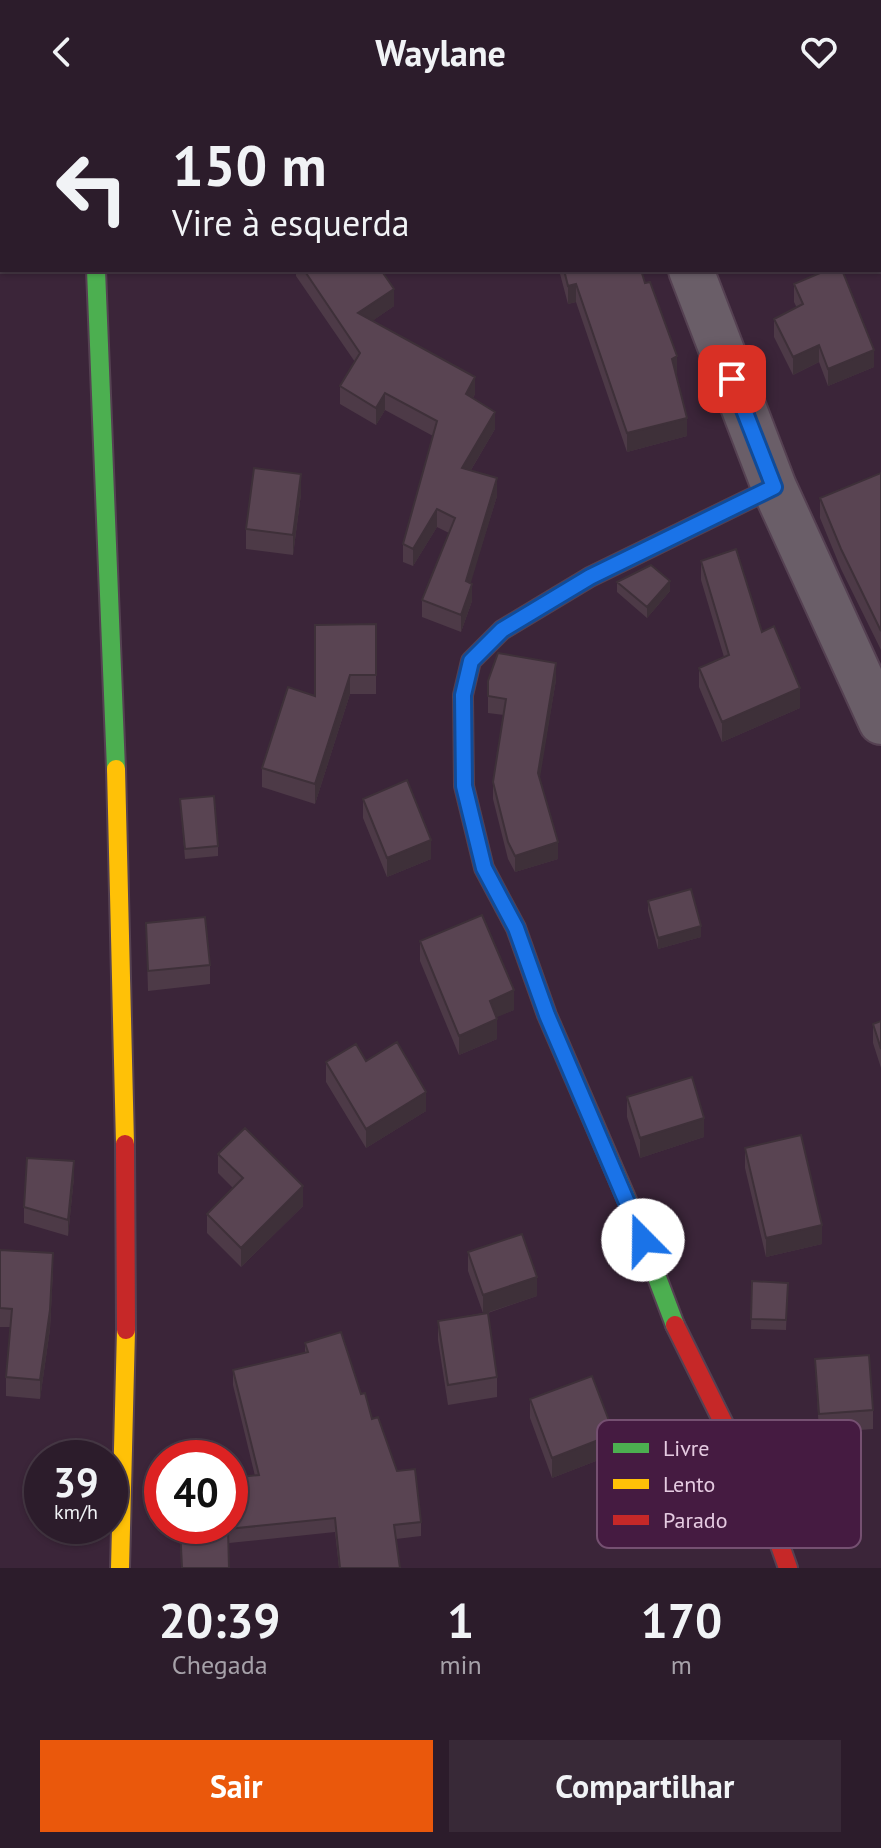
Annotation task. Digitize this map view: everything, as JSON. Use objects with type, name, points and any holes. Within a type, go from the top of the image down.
[{"type":"street","points":[[96,272],[128,1202],[128,1390],[120,1568]]},
{"type":"street","points":[[692,272],[774,487],[881,722]]},
{"type":"street","points":[[722,1420],[673,1320],[633,1214],[547,1015],[516,928],[484,868],[464,786],[463,695],[471,661],[502,630],[590,577],[774,487]]},
{"type":"street","points":[[781,1548],[788,1568]]},
{"type":"building","points":[[305,272],[382,272],[394,289],[358,313],[475,377],[466,394],[495,412],[462,468],[497,478],[466,581],[472,584],[461,615],[422,600],[455,518],[437,509],[413,549],[403,544],[437,421],[385,393],[376,408],[340,386],[360,353]]},
{"type":"building","points":[[564,272],[642,272],[645,283],[650,282],[677,356],[672,359],[687,418],[627,433],[576,284],[568,286]]},
{"type":"building","points":[[822,272],[843,272],[874,350],[828,369],[819,345],[793,357],[774,319],[803,304],[794,284]]},
{"type":"building","points":[[254,468],[301,474],[293,535],[246,529]]},
{"type":"building","points":[[881,473],[881,631],[820,498]]},
{"type":"building","points":[[736,549],[762,632],[774,626],[800,688],[722,722],[699,668],[729,655],[701,561]]},
{"type":"building","points":[[651,565],[670,581],[647,607],[617,582]]},
{"type":"building","points":[[376,624],[376,675],[350,675],[315,784],[262,768],[288,687],[315,696],[315,625]]},
{"type":"building","points":[[498,653],[556,663],[538,773],[558,842],[515,856],[508,842],[493,782],[506,699],[488,696],[488,681]]},
{"type":"building","points":[[407,780],[431,840],[387,858],[363,799]]},
{"type":"building","points":[[214,796],[218,846],[185,849],[180,799]]},
{"type":"building","points":[[691,889],[701,926],[658,938],[648,901]]},
{"type":"building","points":[[482,915],[514,990],[490,1001],[497,1019],[459,1036],[420,941]]},
{"type":"building","points":[[205,917],[210,965],[148,971],[146,923]]},
{"type":"building","points":[[881,1021],[881,1049],[873,1024]]},
{"type":"building","points":[[397,1042],[426,1092],[366,1129],[326,1062],[356,1044],[366,1061]]},
{"type":"building","points":[[692,1077],[704,1118],[640,1138],[627,1097]]},
{"type":"building","points":[[245,1128],[303,1186],[241,1248],[207,1214],[243,1178],[218,1154]]},
{"type":"building","points":[[801,1135],[822,1225],[766,1238],[745,1148]]},
{"type":"building","points":[[27,1158],[74,1161],[68,1220],[24,1207]]},
{"type":"building","points":[[522,1234],[537,1277],[483,1295],[468,1252]]},
{"type":"building","points":[[0,1250],[53,1253],[50,1310],[40,1380],[6,1377],[12,1309],[0,1308]]},
{"type":"building","points":[[752,1281],[788,1283],[786,1320],[751,1319]]},
{"type":"building","points":[[488,1313],[497,1377],[448,1385],[438,1321]]},
{"type":"building","points":[[341,1332],[361,1394],[365,1393],[372,1419],[378,1417],[397,1471],[415,1469],[421,1522],[394,1525],[400,1568],[340,1568],[335,1518],[248,1527],[248,1476],[259,1475],[233,1370],[308,1352],[305,1343]]},
{"type":"building","points":[[869,1355],[873,1410],[819,1414],[815,1359]]},
{"type":"building","points":[[592,1376],[609,1420],[597,1420],[597,1441],[552,1458],[530,1399]]},
{"type":"building","points":[[181,1544],[228,1544],[229,1568],[182,1568]]},
{"type":"traffic: fast","points":[[96,272],[116,769]]},
{"type":"traffic: fast","points":[[675,1325],[633,1214],[547,1015],[516,928],[484,868],[464,786],[463,695],[471,661],[502,630],[590,577],[774,487]]},
{"type":"traffic: slow","points":[[116,769],[125,1144]]},
{"type":"traffic: slow","points":[[120,1568],[126,1330]]},
{"type":"traffic: jam","points":[[125,1144],[126,1330]]},
{"type":"traffic: jam","points":[[675,1325],[722,1420]]},
{"type":"traffic: jam","points":[[781,1548],[788,1568]]},
{"type":"route","points":[[643,1240],[547,1015],[516,928],[484,868],[464,786],[463,695],[471,661],[502,630],[590,577],[774,487],[732,379]]}]
